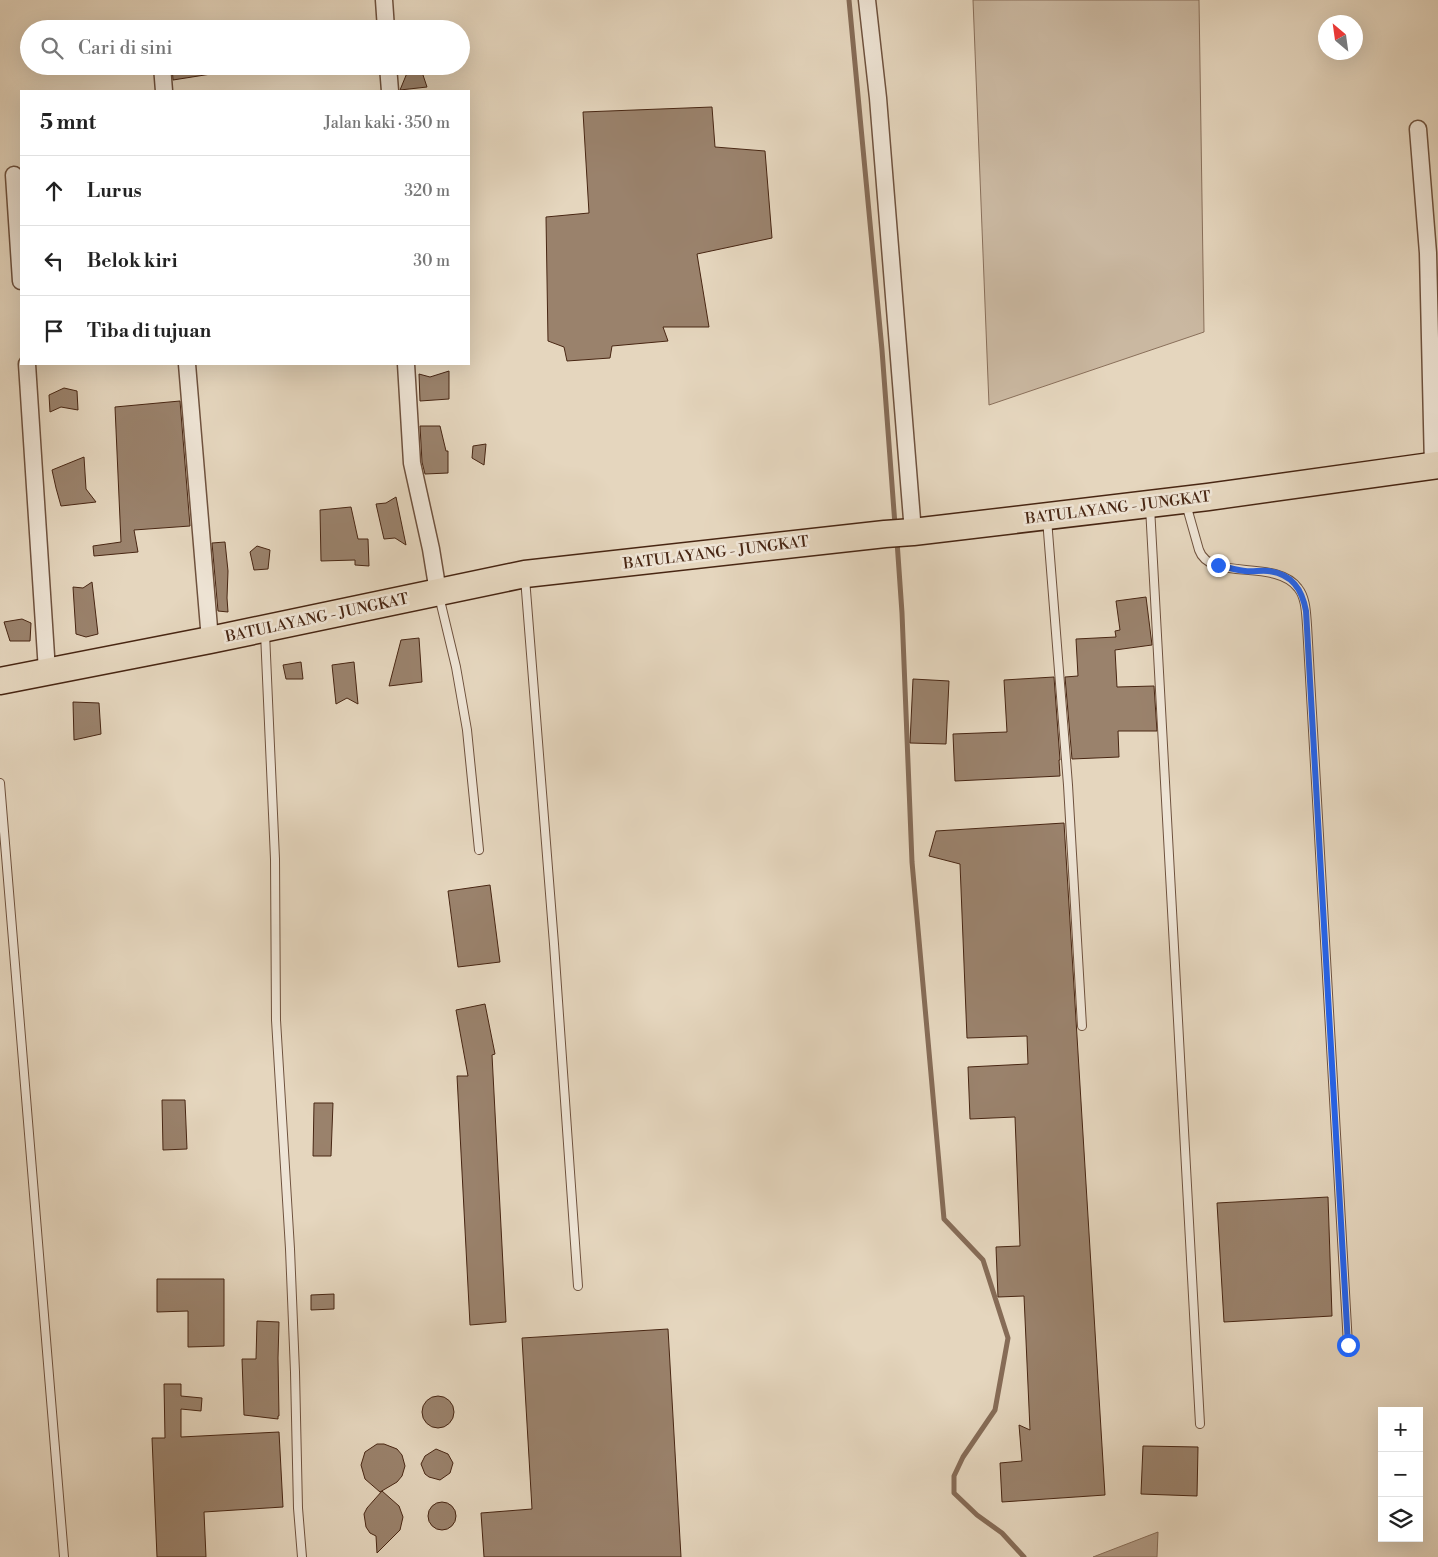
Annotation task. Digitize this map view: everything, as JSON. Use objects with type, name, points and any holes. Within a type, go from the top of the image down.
[{"type":"highway","name":"BATULAYANG - JUNGKAT","points":[[0,680],[265,629],[525,574],[1150,505],[1436,466]]},
{"type":"street","points":[[384,0],[385,20]]},
{"type":"street","points":[[867,0],[878,98],[901,533]]},
{"type":"street","points":[[163,75],[164,90]]},
{"type":"street","points":[[389,75],[390,90]]},
{"type":"street","points":[[1418,129],[1428,253],[1436,466]]},
{"type":"street","points":[[14,176],[20,266]]},
{"type":"street","points":[[27,365],[47,672]]},
{"type":"street","points":[[187,365],[210,640]]},
{"type":"street","points":[[406,365],[412,463],[431,548],[438,592]]},
{"type":"lane","points":[[1185,500],[1201,556],[1205,560],[1245,571],[1270,571],[1282,575],[1291,580],[1299,589],[1303,598],[1308,645],[1348,1345]]},
{"type":"lane","points":[[1150,505],[1200,1424]]},
{"type":"lane","points":[[1047,516],[1067,776],[1082,1026]]},
{"type":"lane","points":[[525,574],[578,1286]]},
{"type":"lane","points":[[438,592],[456,668],[467,730],[479,850]]},
{"type":"lane","points":[[265,629],[275,859],[276,1020],[290,1249],[298,1508],[302,1557]]},
{"type":"lane","points":[[0,783],[64,1557]]},
{"type":"shaded area","points":[[973,0],[1199,0],[1204,332],[989,405]]},
{"type":"shaded area","points":[[1158,1532],[1157,1557],[1093,1557]]},
{"type":"building","points":[[173,75],[205,75],[173,80]]},
{"type":"building","points":[[406,75],[423,75],[427,87],[400,90]]},
{"type":"building","points":[[712,107],[715,147],[765,151],[772,238],[697,254],[709,327],[663,327],[668,341],[612,346],[610,358],[567,361],[564,347],[548,341],[546,217],[589,213],[583,112]]},
{"type":"building","points":[[449,371],[449,399],[420,401],[419,374],[430,377]]},
{"type":"building","points":[[64,388],[77,391],[78,410],[61,407],[50,412],[49,395]]},
{"type":"building","points":[[180,401],[190,526],[134,530],[138,552],[94,556],[93,546],[121,542],[115,407]]},
{"type":"building","points":[[420,426],[440,426],[446,451],[448,451],[448,473],[425,474],[422,462]]},
{"type":"building","points":[[486,444],[484,465],[472,458],[473,446]]},
{"type":"building","points":[[84,457],[86,489],[96,502],[61,506],[52,470]]},
{"type":"building","points":[[396,497],[406,545],[395,538],[384,539],[376,504],[386,503]]},
{"type":"building","points":[[351,507],[358,539],[368,539],[369,566],[355,565],[355,560],[321,561],[320,510]]},
{"type":"building","points":[[225,542],[228,571],[228,612],[218,611],[212,543]]},
{"type":"building","points":[[257,546],[270,550],[268,569],[254,570],[250,552]]},
{"type":"building","points":[[92,582],[98,634],[86,637],[76,634],[73,587],[83,588]]},
{"type":"building","points":[[1146,597],[1152,645],[1115,650],[1117,687],[1154,686],[1157,731],[1118,731],[1119,757],[1072,759],[1065,677],[1078,676],[1076,639],[1116,637],[1115,631],[1120,630],[1116,601]]},
{"type":"building","points":[[22,619],[31,623],[30,641],[10,641],[4,622]]},
{"type":"building","points":[[419,638],[422,682],[389,686],[401,640]]},
{"type":"building","points":[[301,662],[303,679],[286,679],[283,665]]},
{"type":"building","points":[[354,662],[358,704],[347,698],[336,704],[332,665]]},
{"type":"building","points":[[1054,677],[1060,776],[955,781],[953,734],[1007,732],[1004,680]]},
{"type":"building","points":[[913,679],[949,681],[946,744],[910,743]]},
{"type":"building","points":[[73,702],[99,703],[101,734],[74,740]]},
{"type":"building","points":[[1064,823],[1105,1495],[1002,1502],[1000,1463],[1022,1461],[1019,1425],[1030,1430],[1024,1296],[998,1297],[996,1247],[1020,1246],[1015,1117],[970,1119],[968,1067],[1028,1064],[1027,1036],[967,1038],[960,864],[929,856],[936,831]]},
{"type":"building","points":[[490,885],[500,962],[458,967],[448,891]]},
{"type":"building","points":[[485,1004],[495,1054],[492,1055],[506,1322],[470,1325],[457,1076],[468,1076],[456,1010]]},
{"type":"building","points":[[162,1100],[185,1100],[187,1149],[163,1150]]},
{"type":"building","points":[[314,1103],[333,1103],[331,1156],[313,1156]]},
{"type":"building","points":[[1328,1197],[1332,1316],[1224,1322],[1217,1203]]},
{"type":"building","points":[[157,1279],[224,1279],[224,1346],[188,1347],[188,1311],[157,1312]]},
{"type":"building","points":[[334,1294],[334,1309],[311,1310],[311,1295]]},
{"type":"building","points":[[257,1321],[279,1322],[278,1419],[244,1415],[242,1359],[256,1359]]},
{"type":"building","points":[[668,1329],[681,1557],[484,1557],[481,1513],[532,1509],[522,1338]]},
{"type":"building","points":[[164,1384],[181,1384],[181,1396],[202,1398],[201,1411],[181,1409],[181,1437],[279,1432],[283,1507],[204,1512],[206,1557],[157,1557],[152,1438],[165,1438]]},
{"type":"building","points":[[438,1396],[444,1397],[449,1401],[453,1406],[453,1418],[449,1423],[444,1427],[438,1428],[432,1427],[427,1423],[423,1418],[422,1412],[423,1406],[427,1401],[432,1397]]},
{"type":"building","points":[[377,1444],[384,1444],[397,1449],[402,1455],[405,1466],[402,1476],[397,1482],[380,1492],[365,1479],[361,1465],[365,1452]]},
{"type":"building","points":[[1143,1446],[1198,1447],[1197,1496],[1141,1494]]},
{"type":"building","points":[[436,1449],[448,1454],[453,1463],[450,1473],[440,1480],[425,1474],[421,1464],[425,1456]]},
{"type":"building","points":[[382,1491],[399,1506],[403,1517],[400,1530],[377,1553],[376,1536],[370,1533],[366,1527],[364,1514]]},
{"type":"building","points":[[442,1502],[452,1506],[456,1516],[452,1526],[442,1530],[432,1526],[428,1516],[432,1506]]},
{"type":"waterway","points":[[849,0],[882,350],[895,525]]},
{"type":"waterway","points":[[897,541],[902,613],[912,862],[944,1219],[983,1260],[1008,1338],[995,1410],[963,1457],[954,1476],[954,1493],[977,1515],[1002,1533],[1024,1557]]},
{"type":"route","points":[[1218,565],[1245,571],[1270,571],[1282,575],[1291,580],[1299,589],[1306,611],[1348,1345]]}]
